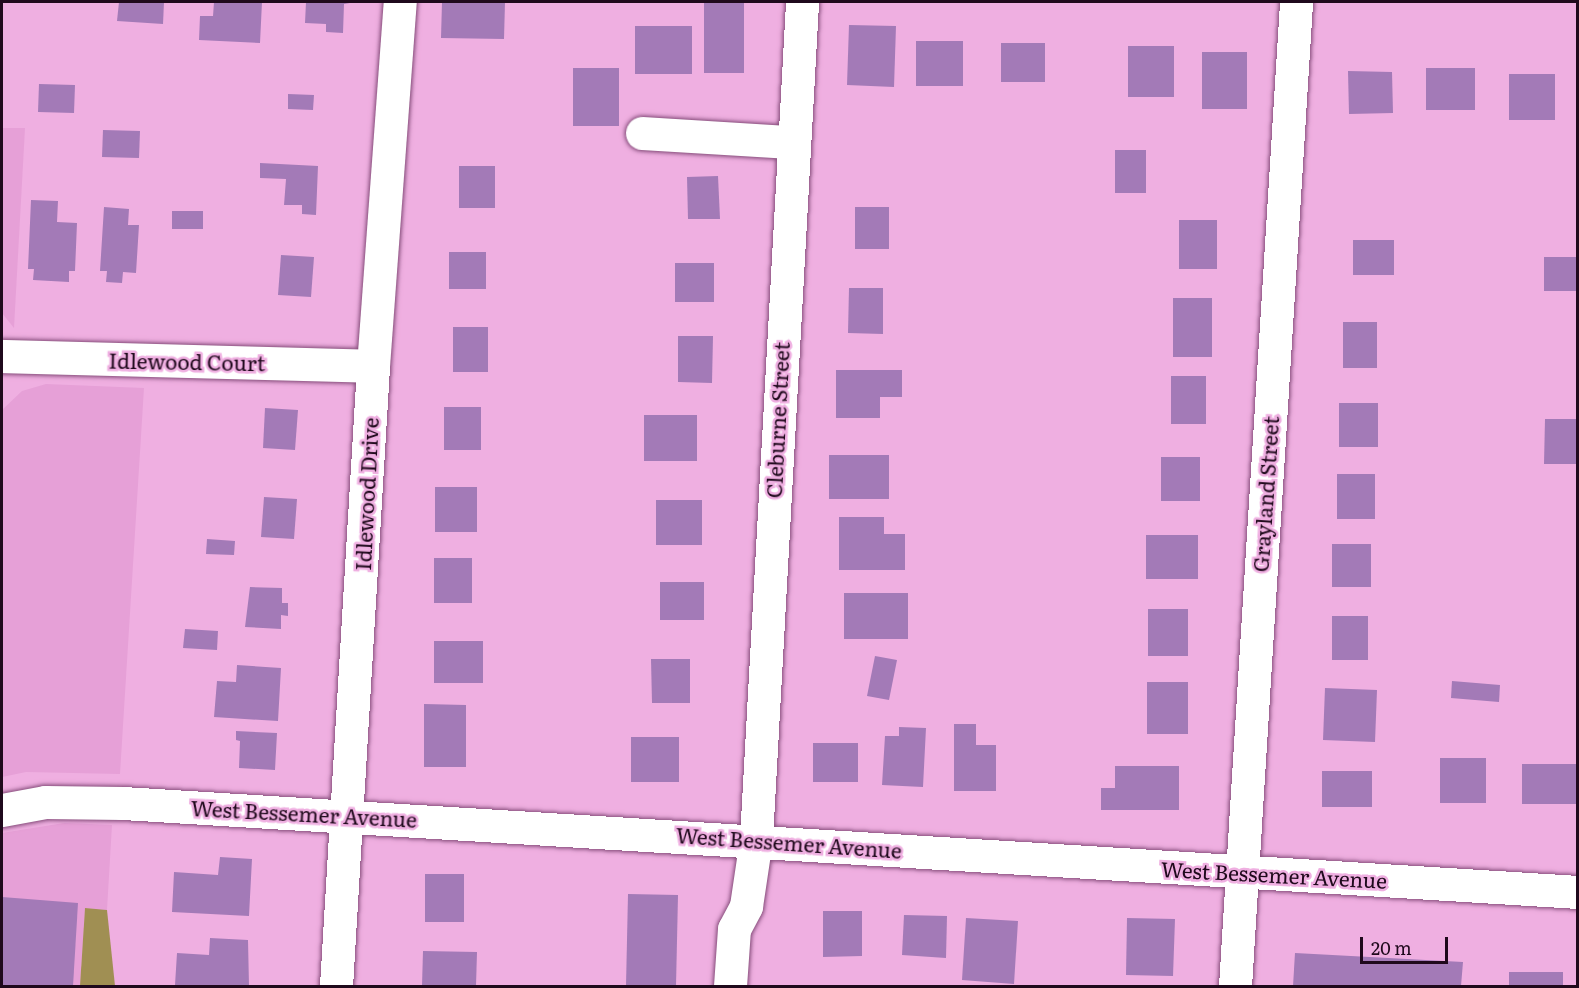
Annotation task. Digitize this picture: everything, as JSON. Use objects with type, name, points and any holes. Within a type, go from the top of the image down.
[{"type":"street","name":"Idlewood Drive","points":[[336,987],[373,366],[400,2]]},
{"type":"street","name":"Cleburne Street","points":[[730,987],[734,929],[747,906],[756,839],[791,142],[801,2]]},
{"type":"street","name":"Grayland Street","points":[[1235,987],[1296,2]]},
{"type":"street","points":[[642,133],[791,142]]},
{"type":"street","name":"Idlewood Court","points":[[2,356],[373,366]]},
{"type":"street","name":"West Bessemer Avenue","points":[[2,810],[45,802],[123,802],[756,839],[1241,873],[1578,892]]},
{"type":"shaded area","points":[[2,128],[25,128],[14,328],[2,313]]},
{"type":"shaded area","points":[[46,384],[144,388],[120,774],[26,772],[2,777],[2,410],[22,391]]},
{"type":"shaded area","points":[[64,823],[112,825],[107,910],[85,908],[80,986],[2,986],[2,833]]},
{"type":"shaded area","points":[[85,908],[107,910],[115,986],[80,986]]},
{"type":"building","points":[[119,2],[164,2],[163,24],[117,21]]},
{"type":"building","points":[[214,2],[262,2],[260,43],[199,40],[200,16],[213,16]]},
{"type":"building","points":[[306,2],[356,2],[344,4],[343,33],[326,32],[326,24],[305,23]]},
{"type":"building","points":[[442,2],[505,2],[504,39],[441,38]]},
{"type":"building","points":[[704,2],[744,2],[744,73],[704,73]]},
{"type":"building","points":[[849,25],[896,26],[894,87],[847,85]]},
{"type":"building","points":[[635,26],[692,26],[692,74],[635,74]]},
{"type":"building","points":[[916,41],[963,41],[963,86],[916,86]]},
{"type":"building","points":[[1001,43],[1045,43],[1045,82],[1001,82]]},
{"type":"building","points":[[1128,46],[1174,46],[1174,97],[1128,97]]},
{"type":"building","points":[[1202,52],[1247,52],[1247,109],[1202,109]]},
{"type":"building","points":[[573,68],[619,68],[619,126],[573,126]]},
{"type":"building","points":[[1426,68],[1475,68],[1475,110],[1426,110]]},
{"type":"building","points":[[1348,71],[1392,72],[1393,113],[1349,114]]},
{"type":"building","points":[[1509,74],[1555,74],[1555,120],[1509,120]]},
{"type":"building","points":[[39,84],[75,85],[74,113],[38,112]]},
{"type":"building","points":[[288,94],[314,95],[313,110],[288,109]]},
{"type":"building","points":[[103,130],[140,131],[139,158],[102,157]]},
{"type":"building","points":[[1115,150],[1146,150],[1146,193],[1115,193]]},
{"type":"building","points":[[260,163],[318,166],[316,215],[302,214],[302,205],[284,205],[286,179],[260,178]]},
{"type":"building","points":[[459,166],[495,166],[495,208],[459,208]]},
{"type":"building","points":[[718,176],[720,219],[688,219],[687,177]]},
{"type":"building","points":[[31,200],[58,201],[57,222],[77,223],[75,271],[69,271],[69,282],[33,280],[34,269],[28,269]]},
{"type":"building","points":[[104,207],[129,209],[128,225],[139,225],[136,273],[123,272],[122,283],[106,282],[107,271],[100,271]]},
{"type":"building","points":[[855,207],[889,207],[889,249],[855,249]]},
{"type":"building","points":[[172,211],[203,211],[203,229],[172,229]]},
{"type":"building","points":[[1179,220],[1217,220],[1217,269],[1179,269]]},
{"type":"building","points":[[1353,240],[1394,240],[1394,275],[1353,275]]},
{"type":"building","points":[[449,252],[486,252],[486,289],[449,289]]},
{"type":"building","points":[[281,255],[314,257],[311,297],[278,295]]},
{"type":"building","points":[[1544,257],[1578,257],[1578,291],[1544,291]]},
{"type":"building","points":[[675,263],[714,263],[714,302],[675,302]]},
{"type":"building","points":[[849,288],[883,288],[883,334],[848,333]]},
{"type":"building","points":[[1173,298],[1212,298],[1212,357],[1173,357]]},
{"type":"building","points":[[1343,322],[1377,322],[1377,368],[1343,368]]},
{"type":"building","points":[[453,327],[488,327],[488,372],[453,372]]},
{"type":"building","points":[[678,336],[713,336],[712,383],[678,382]]},
{"type":"building","points":[[836,370],[902,370],[902,397],[880,397],[880,418],[836,418]]},
{"type":"building","points":[[1171,376],[1206,376],[1206,424],[1171,424]]},
{"type":"building","points":[[1339,403],[1378,403],[1378,447],[1339,447]]},
{"type":"building","points":[[444,407],[481,407],[481,450],[444,450]]},
{"type":"building","points":[[265,408],[298,410],[295,450],[263,448]]},
{"type":"building","points":[[644,415],[697,415],[697,461],[644,461]]},
{"type":"building","points":[[1545,419],[1578,419],[1578,464],[1544,464]]},
{"type":"building","points":[[829,455],[889,455],[889,499],[829,499]]},
{"type":"building","points":[[1161,457],[1200,457],[1200,501],[1161,501]]},
{"type":"building","points":[[1337,474],[1375,474],[1375,519],[1337,519]]},
{"type":"building","points":[[435,487],[477,487],[477,532],[435,532]]},
{"type":"building","points":[[264,497],[297,499],[294,539],[261,537]]},
{"type":"building","points":[[656,500],[702,500],[702,545],[656,545]]},
{"type":"building","points":[[839,517],[884,517],[884,534],[905,534],[905,570],[839,570]]},
{"type":"building","points":[[1146,535],[1198,535],[1198,579],[1146,579]]},
{"type":"building","points":[[207,539],[235,541],[234,555],[206,554]]},
{"type":"building","points":[[1332,544],[1371,544],[1371,587],[1332,587]]},
{"type":"building","points":[[434,558],[472,558],[472,603],[434,603]]},
{"type":"building","points":[[660,582],[704,582],[704,620],[660,620]]},
{"type":"building","points":[[250,587],[282,588],[282,603],[288,603],[288,616],[281,615],[281,629],[245,627]]},
{"type":"building","points":[[844,593],[908,593],[908,639],[844,639]]},
{"type":"building","points":[[1148,609],[1188,609],[1188,656],[1148,656]]},
{"type":"building","points":[[1332,616],[1368,616],[1368,660],[1332,660]]},
{"type":"building","points":[[185,629],[218,631],[217,650],[183,648]]},
{"type":"building","points":[[434,641],[483,641],[483,683],[434,683]]},
{"type":"building","points":[[875,656],[897,660],[889,700],[867,696]]},
{"type":"building","points":[[651,659],[690,659],[690,703],[652,703]]},
{"type":"building","points":[[237,665],[281,668],[278,721],[214,717],[217,681],[236,682]]},
{"type":"building","points":[[1452,681],[1500,685],[1499,702],[1451,698]]},
{"type":"building","points":[[1147,682],[1188,682],[1188,734],[1147,734]]},
{"type":"building","points":[[1325,688],[1377,690],[1375,742],[1323,740]]},
{"type":"building","points":[[424,704],[466,705],[466,767],[424,767]]},
{"type":"building","points":[[954,724],[976,724],[976,745],[996,745],[996,791],[954,791]]},
{"type":"building","points":[[899,727],[926,728],[923,787],[882,785],[885,736],[899,736]]},
{"type":"building","points":[[236,731],[277,733],[275,770],[239,768],[240,741],[236,740]]},
{"type":"building","points":[[631,737],[679,737],[679,782],[631,782]]},
{"type":"building","points":[[813,743],[858,743],[858,782],[813,782]]},
{"type":"building","points":[[1440,758],[1486,758],[1486,803],[1440,803]]},
{"type":"building","points":[[1522,764],[1578,764],[1578,804],[1522,804]]},
{"type":"building","points":[[1115,766],[1179,766],[1179,810],[1101,810],[1101,788],[1115,788]]},
{"type":"building","points":[[1322,771],[1372,771],[1372,807],[1322,807]]},
{"type":"building","points":[[220,857],[252,859],[249,916],[172,912],[174,872],[218,875]]},
{"type":"building","points":[[425,874],[464,874],[464,922],[425,922]]},
{"type":"building","points":[[628,894],[678,895],[676,986],[626,986]]},
{"type":"building","points":[[2,897],[78,903],[73,986],[2,986]]},
{"type":"building","points":[[823,911],[862,911],[862,956],[823,957]]},
{"type":"building","points":[[904,915],[947,916],[946,958],[902,955]]},
{"type":"building","points":[[966,918],[1018,921],[1014,984],[962,980]]},
{"type":"building","points":[[1127,918],[1175,919],[1173,976],[1126,975]]},
{"type":"building","points":[[210,938],[248,940],[249,986],[175,985],[177,953],[209,955]]},
{"type":"building","points":[[423,951],[477,952],[476,986],[422,986]]},
{"type":"building","points":[[1295,953],[1463,962],[1461,986],[1293,986]]},
{"type":"building","points":[[1509,972],[1563,972],[1563,986],[1509,986]]}]
